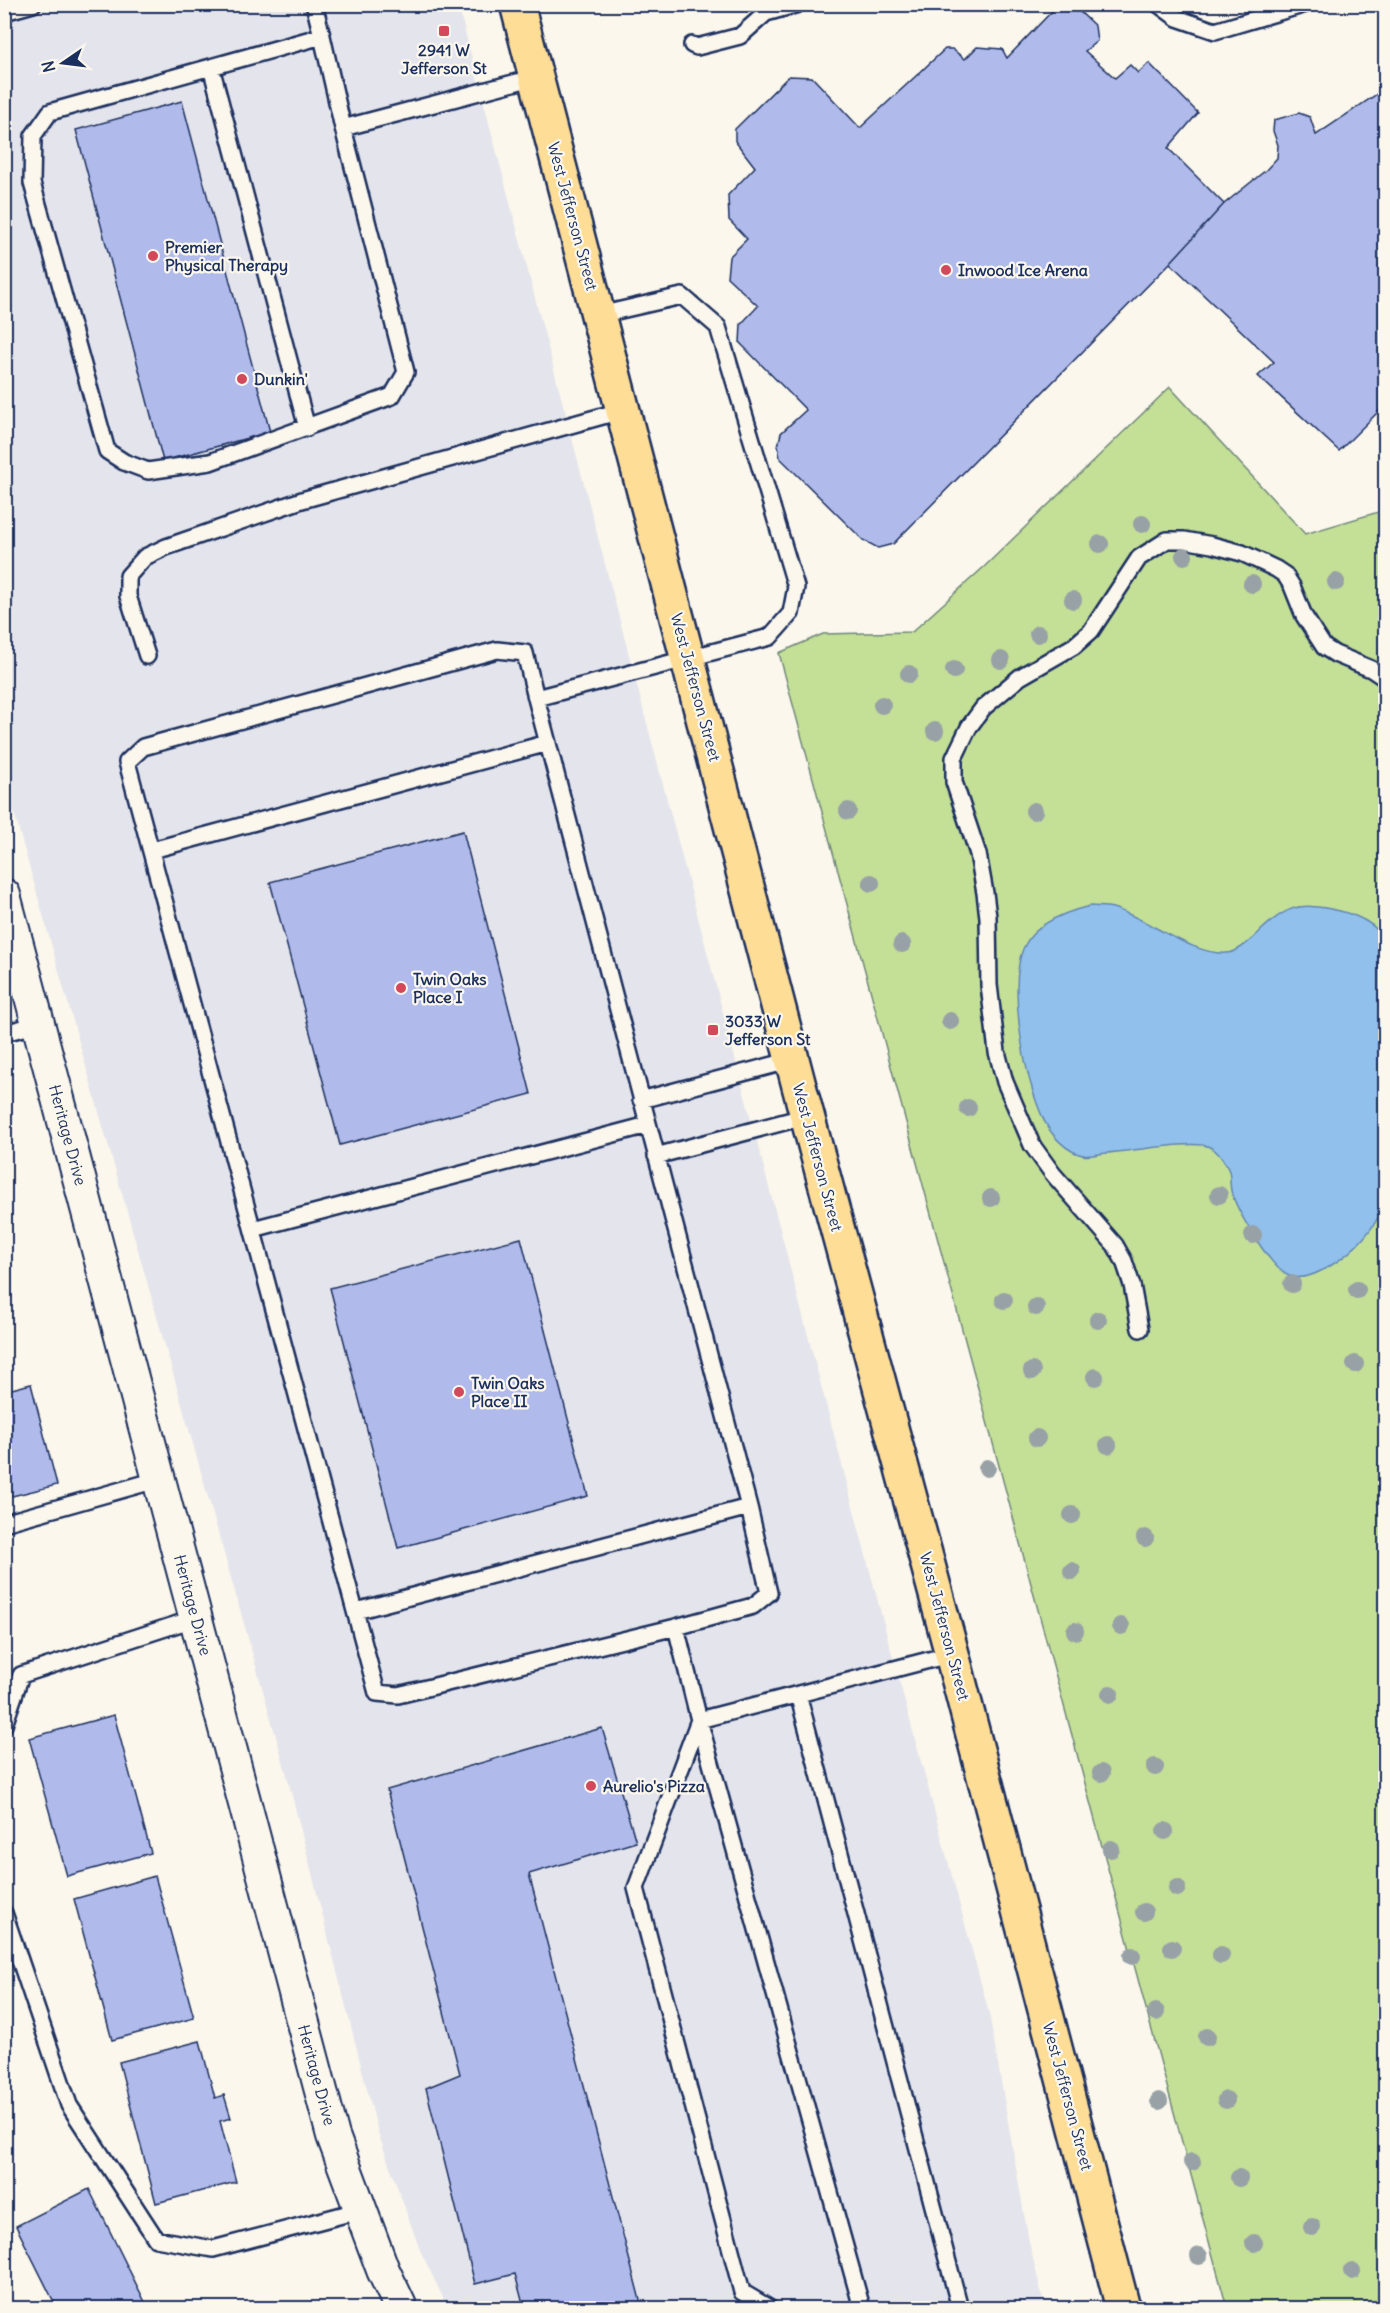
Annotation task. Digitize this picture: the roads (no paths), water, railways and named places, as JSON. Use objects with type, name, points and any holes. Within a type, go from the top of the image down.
[{"type":"main road","name":"West Jefferson Street","points":[[517,4],[689,657],[792,1060],[952,1654],[1123,2308]]},
{"type":"street","name":"Heritage Drive","points":[[5,895],[20,973],[39,1024],[333,2136],[383,2270],[401,2308]]},
{"type":"lane","points":[[4,12],[33,4]]},
{"type":"lane","points":[[314,4],[322,36],[343,128],[406,372],[392,396],[210,462],[148,471],[124,462],[107,452],[32,183],[33,136],[50,112],[322,36]]},
{"type":"lane","points":[[692,45],[697,47],[740,36],[766,13],[798,4]]},
{"type":"lane","points":[[1158,4],[1177,18],[1215,31],[1306,4]]},
{"type":"lane","points":[[212,67],[306,428]]},
{"type":"lane","points":[[343,128],[536,77]]},
{"type":"lane","points":[[536,698],[770,637],[790,613],[796,587],[718,327],[682,296],[599,315]]},
{"type":"lane","points":[[147,656],[128,596],[128,576],[145,556],[302,500],[624,410]]},
{"type":"lane","points":[[1140,1329],[1132,1285],[1124,1261],[1115,1245],[1053,1174],[1032,1144],[1005,1082],[997,1052],[989,985],[986,894],[978,854],[954,782],[954,759],[969,727],[983,708],[1020,677],[1074,646],[1091,632],[1139,558],[1167,540],[1184,540],[1242,553],[1285,574],[1304,616],[1324,647],[1371,669],[1386,679]]},
{"type":"lane","points":[[497,650],[525,653],[536,698],[769,1593],[753,1606],[676,1628],[398,1695],[377,1693],[127,762],[143,747],[497,650]]},
{"type":"lane","points":[[152,850],[548,743]]},
{"type":"lane","points":[[4,1033],[39,1024]]},
{"type":"lane","points":[[641,1100],[792,1060]]},
{"type":"lane","points":[[656,1156],[807,1116]]},
{"type":"lane","points":[[253,1229],[648,1125]]},
{"type":"lane","points":[[4,1523],[160,1479]]},
{"type":"lane","points":[[356,1611],[748,1508]]},
{"type":"lane","points":[[4,1725],[21,1675],[196,1618]]},
{"type":"lane","points":[[676,1628],[699,1720],[862,2308]]},
{"type":"lane","points":[[699,1720],[952,1654]]},
{"type":"lane","points":[[798,1694],[960,2308]]},
{"type":"lane","points":[[699,1720],[636,1888],[742,2292],[769,2308]]},
{"type":"lane","points":[[4,1913],[69,2105],[156,2239],[213,2249],[361,2210]]},
{"type":"water","points":[[1090,906],[1110,907],[1185,943],[1214,952],[1230,953],[1237,950],[1282,914],[1291,909],[1311,906],[1354,915],[1366,921],[1386,940],[1385,1203],[1370,1231],[1339,1260],[1309,1276],[1298,1278],[1287,1275],[1280,1269],[1264,1250],[1241,1214],[1232,1194],[1228,1168],[1219,1154],[1210,1147],[1191,1144],[1086,1155],[1065,1147],[1049,1129],[1033,1092],[1021,1040],[1017,989],[1019,966],[1028,940],[1042,926],[1061,915]]},
{"type":"place","name":"2941 W Jefferson St","points":[[444,31]]},
{"type":"place","name":"Premier Physical Therapy","points":[[153,256]]},
{"type":"place","name":"Inwood Ice Arena","points":[[946,270]]},
{"type":"place","name":"Dunkin'","points":[[242,379]]},
{"type":"place","name":"Twin Oaks Place I","points":[[401,988]]},
{"type":"place","name":"3033 W Jefferson St","points":[[713,1030]]},
{"type":"place","name":"Twin Oaks Place II","points":[[459,1392]]},
{"type":"place","name":"Aurelio's Pizza","points":[[591,1786]]}]
